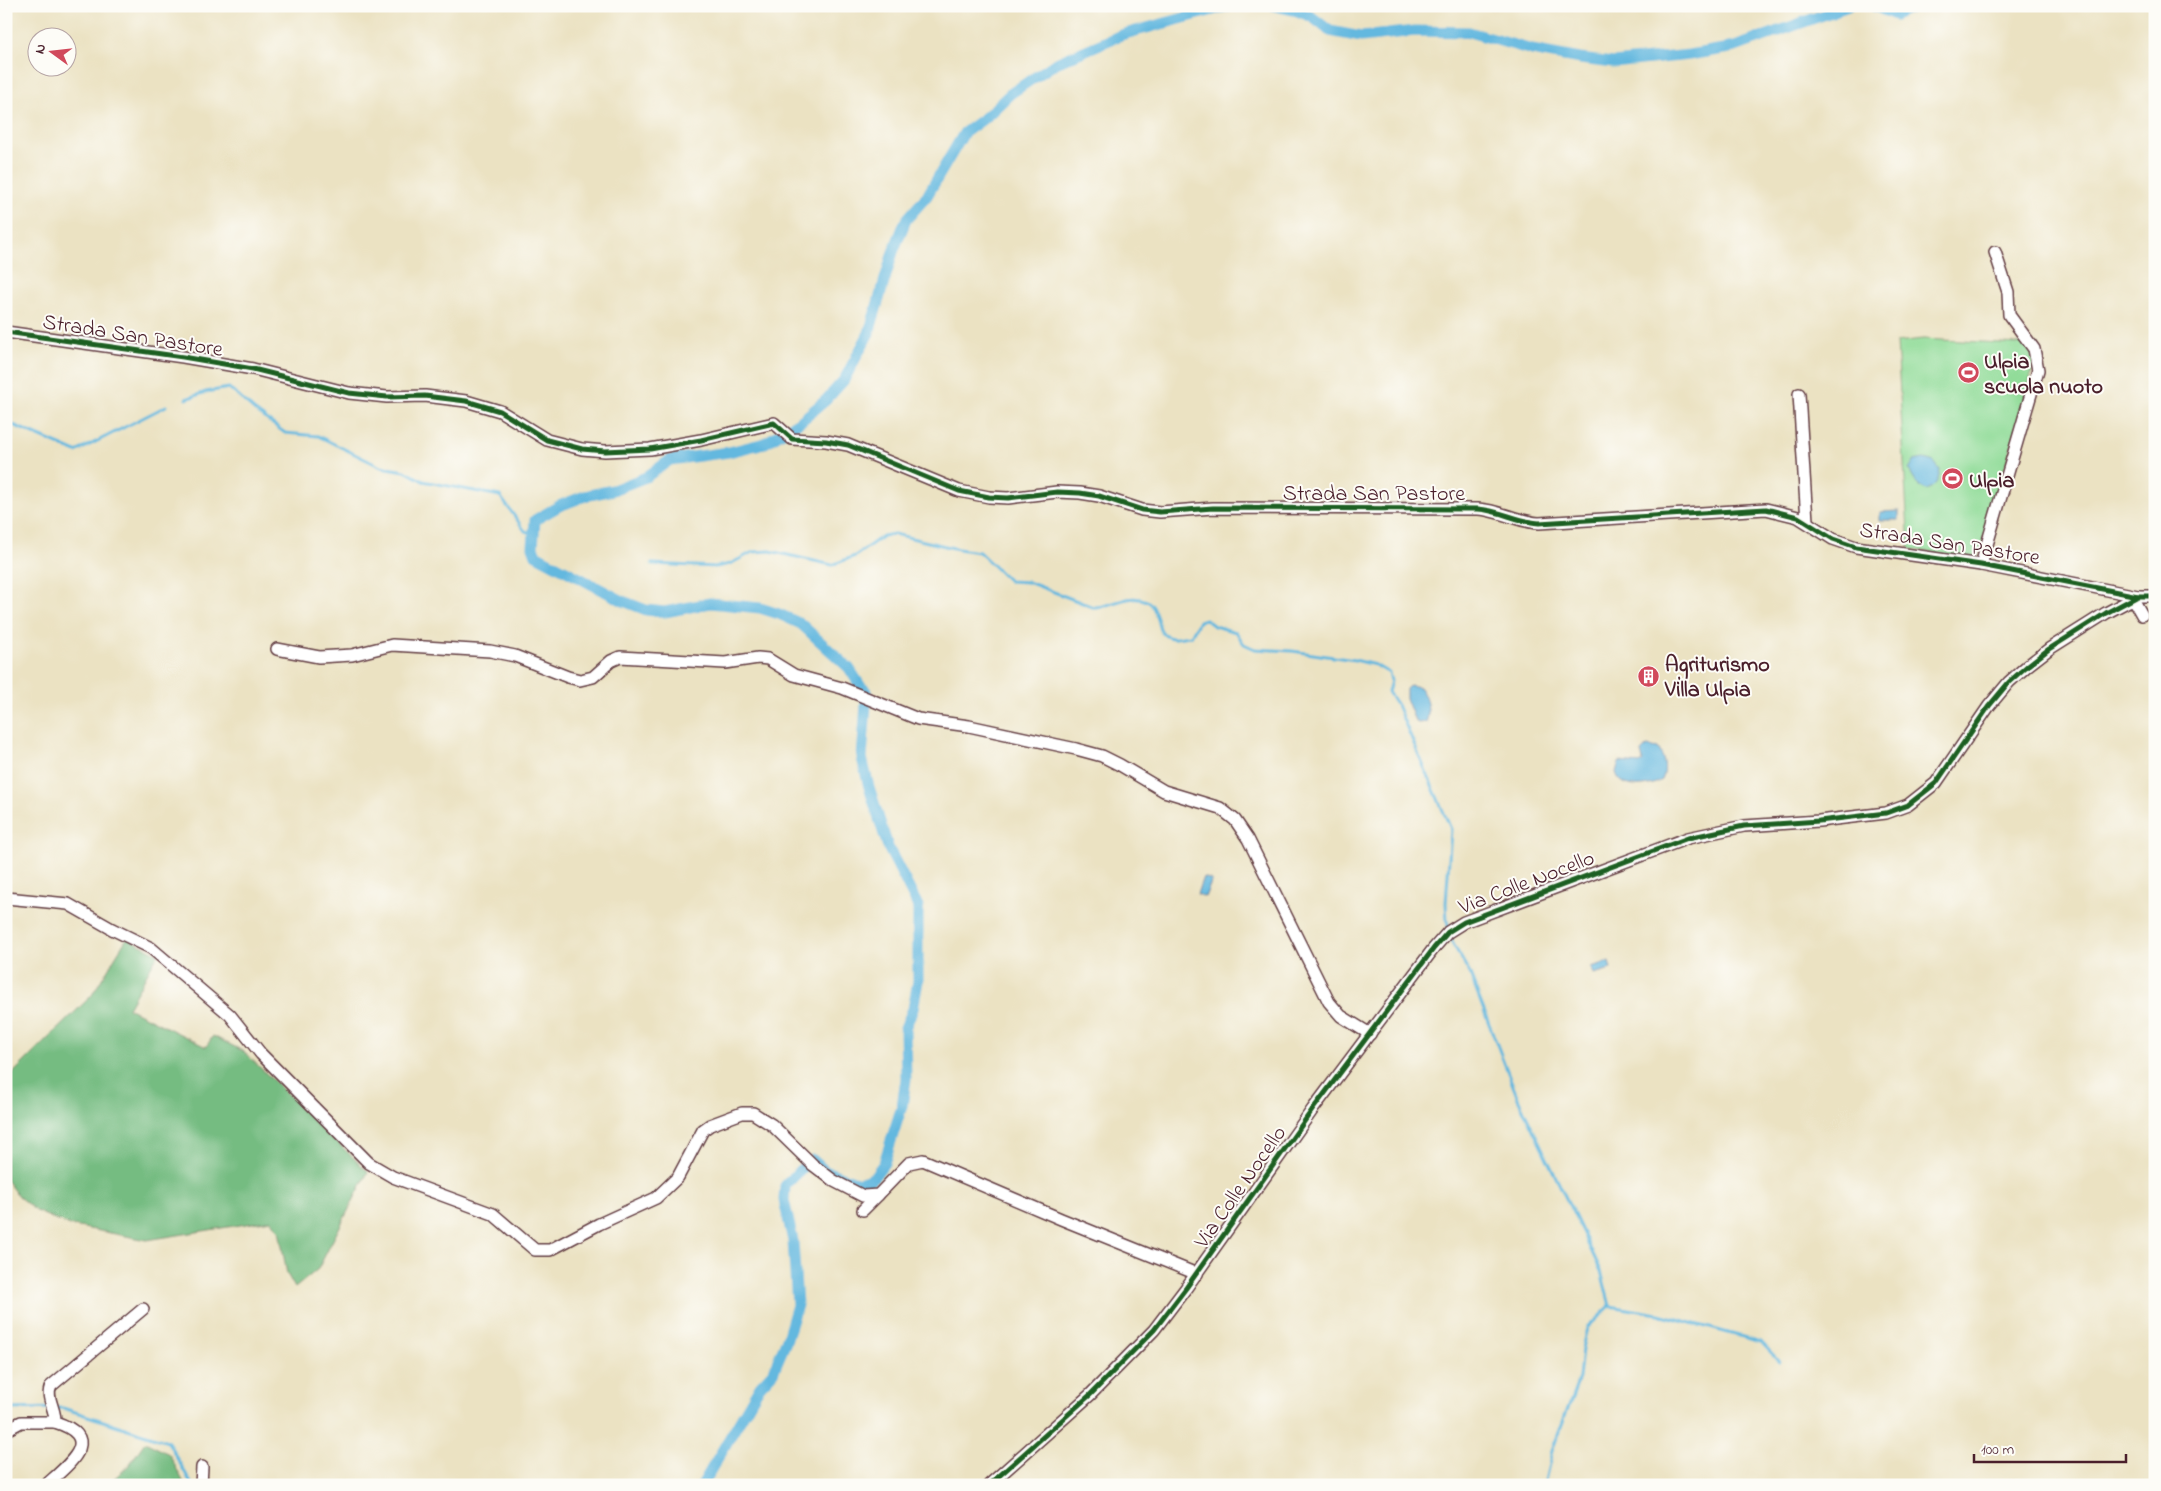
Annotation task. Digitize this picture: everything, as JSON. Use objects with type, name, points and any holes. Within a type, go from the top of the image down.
[{"type":"street","points":[[1981,565],[2038,370],[2034,349],[2008,314],[2008,292],[1995,252]]},
{"type":"street","name":"Strada San Pastore","points":[[6,332],[234,366],[349,394],[387,397],[425,396],[466,401],[500,411],[547,440],[582,449],[604,451],[650,449],[737,432],[770,422],[777,424],[789,437],[797,440],[826,441],[848,445],[965,493],[1008,498],[1058,492],[1080,492],[1152,512],[1213,508],[1478,509],[1497,512],[1527,522],[1539,523],[1760,508],[1789,514],[1807,521],[1833,539],[1856,547],[1981,565],[2136,598]]},
{"type":"street","points":[[1799,394],[1807,521]]},
{"type":"street","name":"Via Colle Nocello","points":[[989,1485],[1094,1391],[1134,1352],[1162,1320],[1197,1274],[1284,1150],[1439,941],[1451,930],[1464,922],[1702,834],[1744,826],[1819,822],[1886,813],[1911,804],[1936,783],[1986,711],[2014,678],[2038,657],[2064,639],[2136,598],[2155,596]]},
{"type":"street","points":[[2136,598],[2142,615]]},
{"type":"street","points":[[277,649],[319,657],[352,655],[392,645],[485,650],[514,656],[580,680],[593,678],[611,661],[620,657],[720,663],[763,658],[794,675],[834,685],[908,716],[923,720],[969,726],[1090,752],[1116,762],[1168,794],[1208,803],[1223,810],[1240,825],[1328,1002],[1341,1016],[1370,1034]]},
{"type":"street","points":[[6,898],[68,904],[151,948],[230,1015],[260,1054],[369,1163],[393,1177],[493,1214],[535,1250],[550,1250],[599,1224],[656,1198],[678,1177],[703,1130],[710,1125],[739,1114],[750,1113],[762,1118],[784,1134],[819,1170],[842,1186],[863,1196],[878,1195]]},
{"type":"street","points":[[863,1210],[909,1163],[923,1160],[1197,1274]]},
{"type":"street","points":[[46,1485],[74,1459],[80,1448],[78,1434],[67,1426],[54,1412],[48,1392],[53,1384],[143,1308]]},
{"type":"street","points":[[6,1430],[22,1422],[54,1412]]},
{"type":"street","points":[[201,1485],[202,1467]]},
{"type":"green space","name":"Ulpia","points":[[1923,339],[2039,345],[2022,410],[1977,560],[1909,549],[1897,342]]},
{"type":"green space","points":[[127,938],[158,954],[128,1008],[206,1047],[213,1036],[243,1051],[368,1172],[318,1269],[295,1288],[287,1274],[279,1230],[271,1220],[147,1240],[68,1225],[36,1211],[18,1196],[6,1180],[6,1080],[92,995]]},
{"type":"green space","points":[[145,1442],[169,1454],[185,1485],[107,1485],[129,1465]]},
{"type":"water","points":[[1924,459],[1934,462],[1940,470],[1936,482],[1927,490],[1916,482],[1909,469],[1914,461]]},
{"type":"water","points":[[1899,511],[1899,520],[1880,520],[1880,512]]},
{"type":"water","points":[[1410,685],[1419,687],[1424,694],[1428,708],[1426,722],[1418,723],[1415,721],[1406,698],[1406,689]]},
{"type":"water","points":[[1647,746],[1658,748],[1662,755],[1665,768],[1662,780],[1643,786],[1629,785],[1623,782],[1616,772],[1619,762],[1640,764],[1643,761],[1641,752]]},
{"type":"water","points":[[1203,877],[1212,880],[1205,897],[1197,894]]},
{"type":"water","points":[[1609,962],[1611,969],[1594,974],[1591,967]]},
{"type":"waterway","points":[[702,1485],[760,1386],[773,1372],[787,1339],[797,1305],[793,1241],[784,1200],[785,1186],[800,1170],[813,1160],[825,1171],[859,1183],[873,1178],[884,1163],[902,1106],[906,1079],[905,1028],[913,1009],[918,981],[918,906],[888,847],[869,787],[862,758],[867,691],[861,687],[849,668],[801,624],[760,608],[710,603],[665,612],[646,610],[623,601],[536,555],[533,547],[535,520],[559,506],[585,496],[613,490],[646,477],[670,460],[729,452],[765,443],[802,420],[826,400],[844,380],[869,333],[893,252],[906,220],[927,196],[964,133],[987,116],[1010,94],[1056,63],[1121,35],[1228,6]]},
{"type":"waterway","points":[[1275,6],[1312,17],[1330,31],[1361,37],[1415,31],[1469,32],[1532,50],[1613,63],[1689,55],[1735,47],[1848,6]]},
{"type":"waterway","points":[[1874,6],[1895,15],[1914,6]]},
{"type":"waterway","points":[[186,399],[206,392],[229,388],[255,411],[285,433],[318,436],[381,467],[405,471],[423,481],[500,496],[525,531],[534,534]]},
{"type":"waterway","points":[[6,429],[13,425],[76,452],[166,406]]},
{"type":"waterway","points":[[652,564],[716,567],[730,564],[753,552],[770,551],[832,565],[855,556],[883,536],[894,534],[979,552],[1009,581],[1028,582],[1093,607],[1100,607],[1133,598],[1147,601],[1154,609],[1162,632],[1172,638],[1191,636],[1199,621],[1205,619],[1214,626],[1236,632],[1244,644],[1255,649],[1292,651],[1355,660],[1375,665],[1389,673],[1391,681],[1388,692],[1397,705],[1451,829],[1446,903],[1447,921],[1452,942],[1469,972],[1517,1096],[1601,1271],[1610,1306]]},
{"type":"waterway","points":[[1610,1306],[1659,1314],[1761,1342],[1779,1361]]},
{"type":"waterway","points":[[1544,1485],[1552,1451],[1579,1379],[1582,1348],[1587,1328],[1610,1306]]},
{"type":"waterway","points":[[6,1409],[63,1408],[168,1442],[192,1485]]},
{"type":"cycle path","points":[[6,332],[253,369],[349,393],[387,397],[425,396],[466,401],[500,411],[547,440],[582,449],[605,451],[650,449],[701,440],[774,423],[792,439],[826,441],[848,445],[959,491],[989,497],[1008,498],[1057,492],[1080,493],[1099,496],[1142,510],[1160,512],[1213,508],[1478,509],[1539,523],[1766,509],[1798,517],[1833,539],[1856,547],[1981,565],[2138,596]]},
{"type":"cycle path","points":[[989,1485],[1090,1395],[1154,1330],[1313,1109],[1448,932],[1464,922],[1688,838],[1744,826],[1819,821],[1886,813],[1908,805],[1936,783],[1989,706],[2009,682],[2027,666],[2049,649],[2106,613],[2138,596],[2155,596]]},
{"type":"place","name":"Ulpia scuola nuoto","points":[[1968,373]]},
{"type":"place","name":"Ulpia","points":[[1953,479]]},
{"type":"place","name":"Agriturismo Villa Ulpia","points":[[1649,676]]}]
